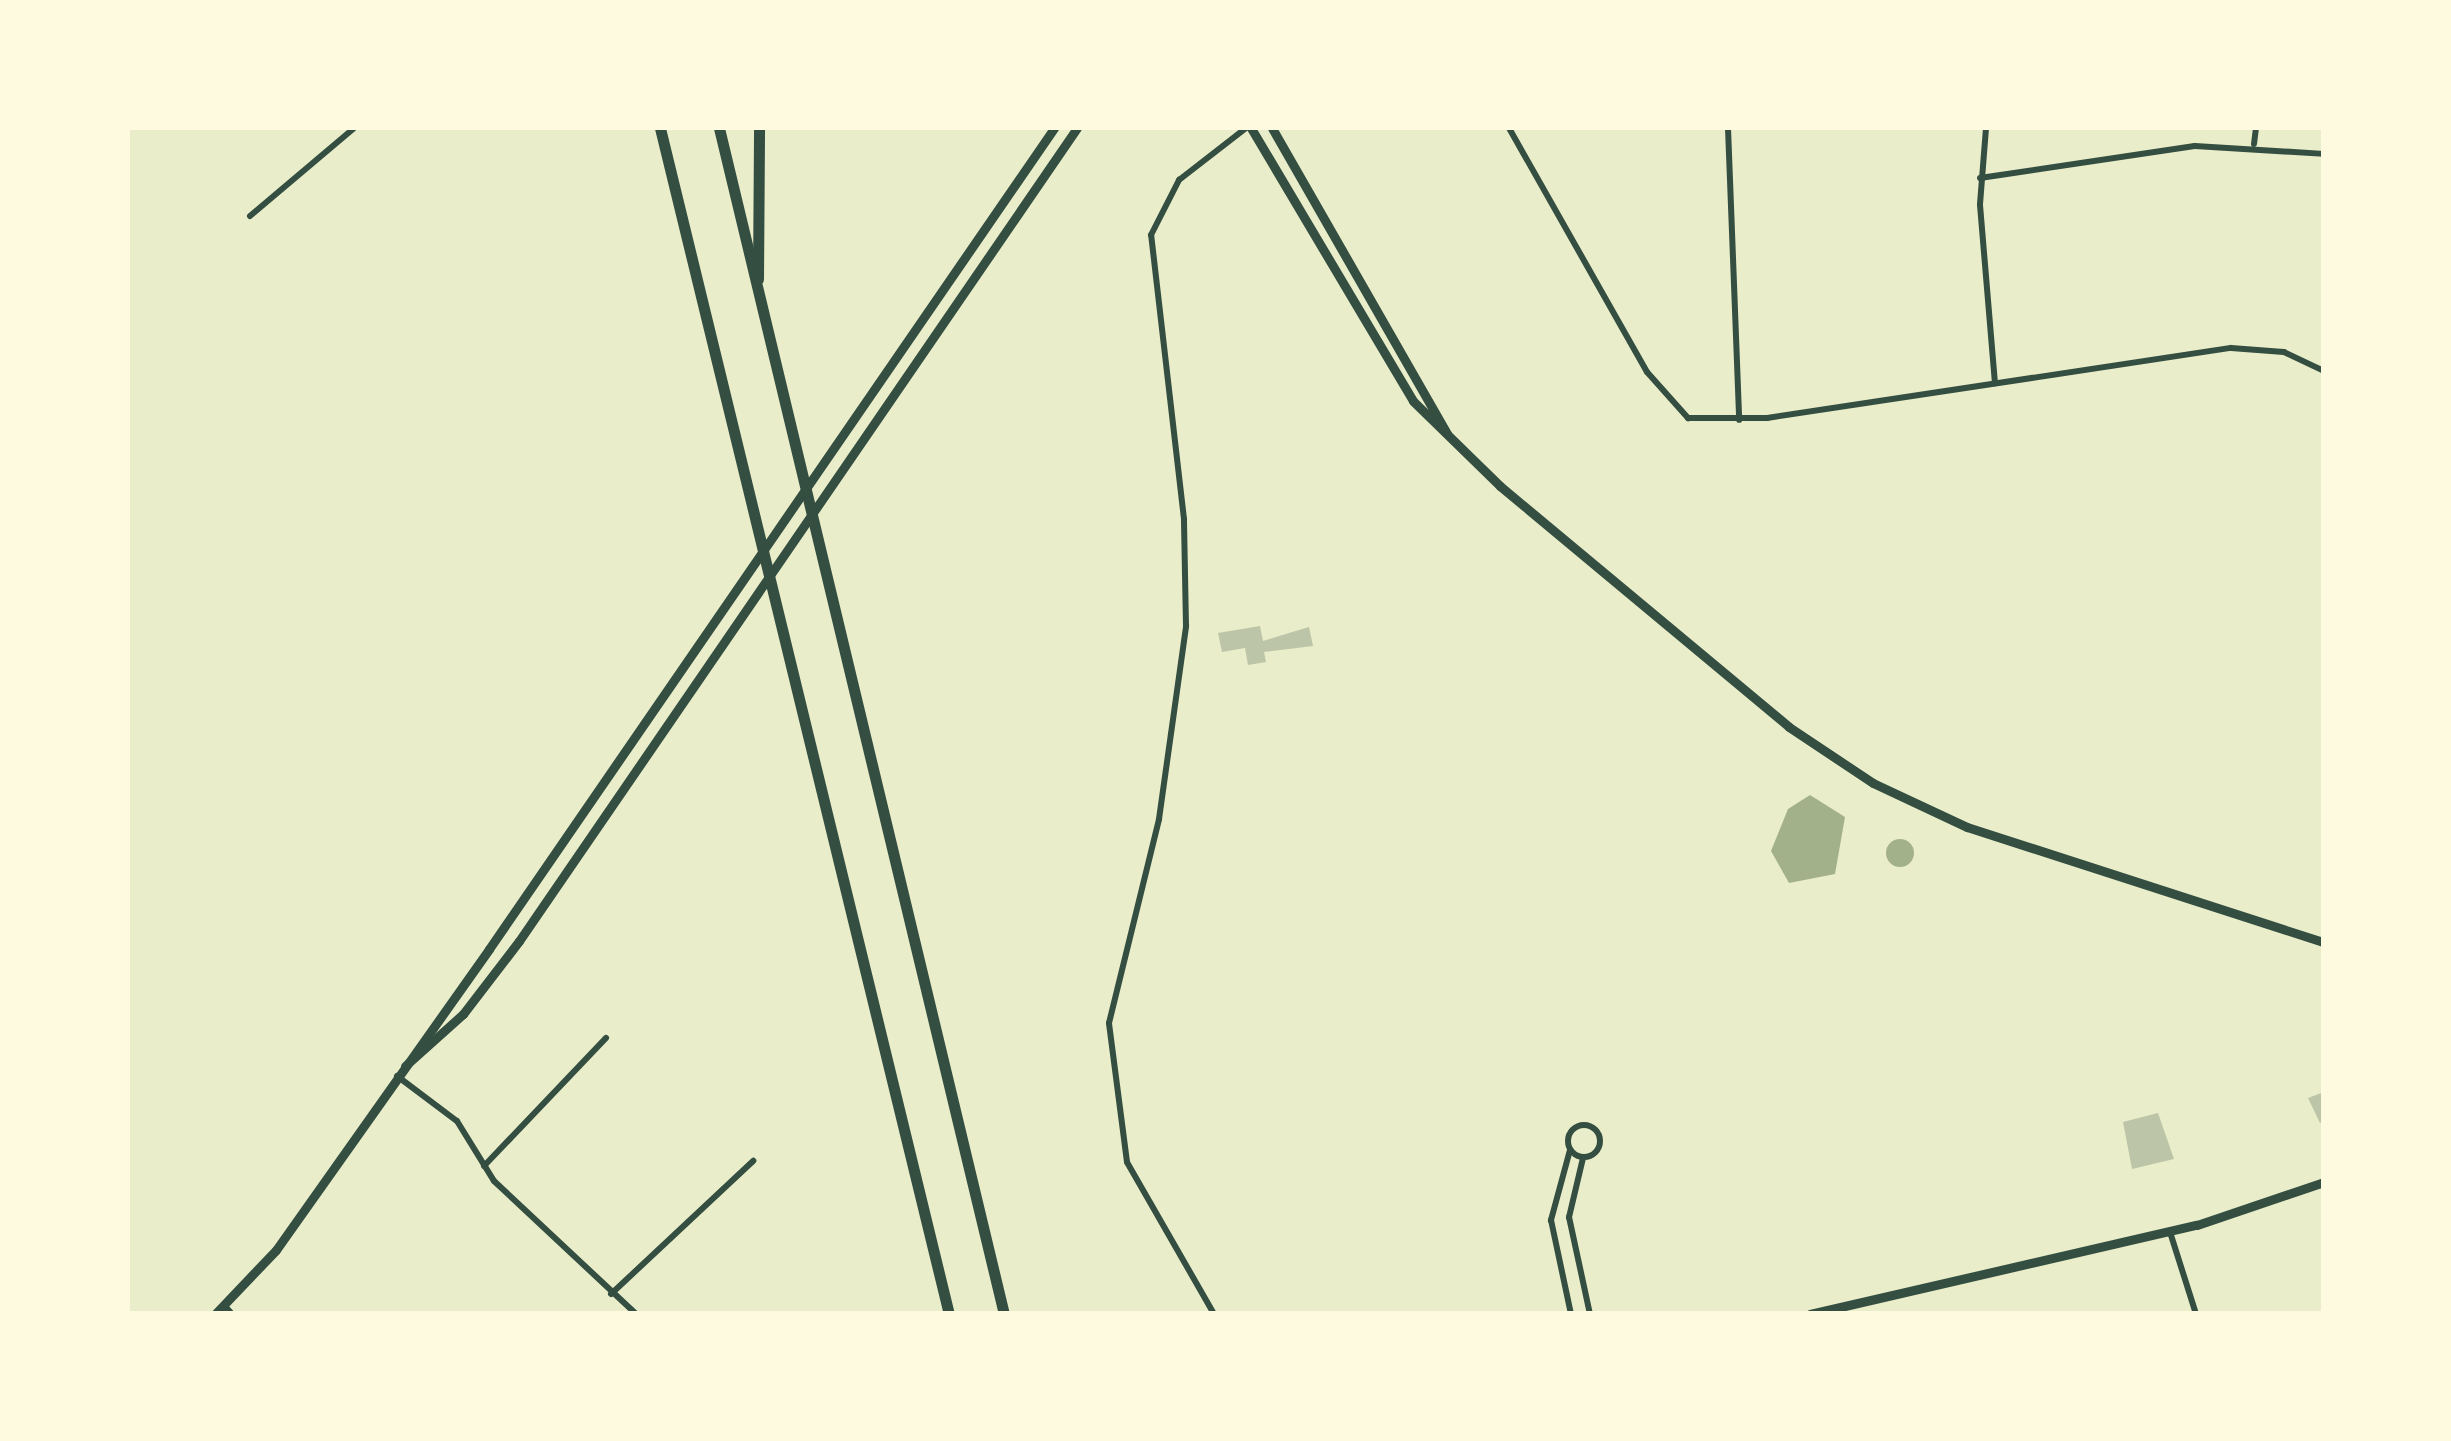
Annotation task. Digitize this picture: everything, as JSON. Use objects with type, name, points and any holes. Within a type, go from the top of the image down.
[{"type":"highway","points":[[652,128],[670,170]]},
{"type":"highway","points":[[660,128],[949,1314]]},
{"type":"highway","points":[[720,128],[760,308],[1004,1314]]},
{"type":"highway","points":[[759,128],[760,308]]},
{"type":"main road","points":[[215,1314],[228,1309],[276,1250],[726,610],[1054,128]]},
{"type":"main road","points":[[396,1075],[486,987],[735,631],[1077,128]]},
{"type":"main road","points":[[1248,128],[1389,370],[1454,444],[1789,726],[1873,783],[1980,832],[2324,942]]},
{"type":"main road","points":[[1272,128],[1454,444]]},
{"type":"main road","points":[[612,771],[628,783]]},
{"type":"main road","points":[[1810,1314],[2170,1232],[2324,1182]]},
{"type":"street","points":[[250,216],[354,128]]},
{"type":"street","points":[[1214,1314],[1130,1172],[1109,1037],[1162,806],[1186,626],[1151,234],[1179,180],[1248,128]]},
{"type":"street","points":[[1509,128],[1667,403],[1696,420],[1739,420],[2251,346],[2324,372]]},
{"type":"street","points":[[1728,128],[1739,420]]},
{"type":"street","points":[[1986,128],[1980,178],[1995,383]]},
{"type":"street","points":[[2254,144],[2256,128]]},
{"type":"street","points":[[1980,178],[2254,144],[2324,154]]},
{"type":"street","points":[[484,1166],[606,1038]]},
{"type":"street","points":[[396,1075],[457,1122],[484,1166],[611,1294],[636,1314]]},
{"type":"street","points":[[1571,1314],[1550,1220],[1572,1130],[1592,1128],[1600,1146],[1582,1158],[1568,1217],[1590,1314]]},
{"type":"street","points":[[1570,1150],[1582,1158]]},
{"type":"street","points":[[611,1294],[753,1161]]},
{"type":"street","points":[[2170,1232],[2196,1314]]},
{"type":"shaded area","points":[[1810,795],[1845,817],[1835,874],[1789,883],[1771,851],[1788,809]]},
{"type":"shaded area","points":[[1900,839],[1910,843],[1914,853],[1910,863],[1900,867],[1890,863],[1886,853],[1890,843]]},
{"type":"building","points":[[1260,626],[1263,641],[1309,627],[1313,646],[1264,652],[1266,662],[1248,665],[1245,648],[1222,652],[1218,633]]},
{"type":"building","points":[[2324,1092],[2324,1121],[2320,1123],[2308,1098]]},
{"type":"building","points":[[2158,1113],[2174,1159],[2132,1169],[2123,1122]]}]
